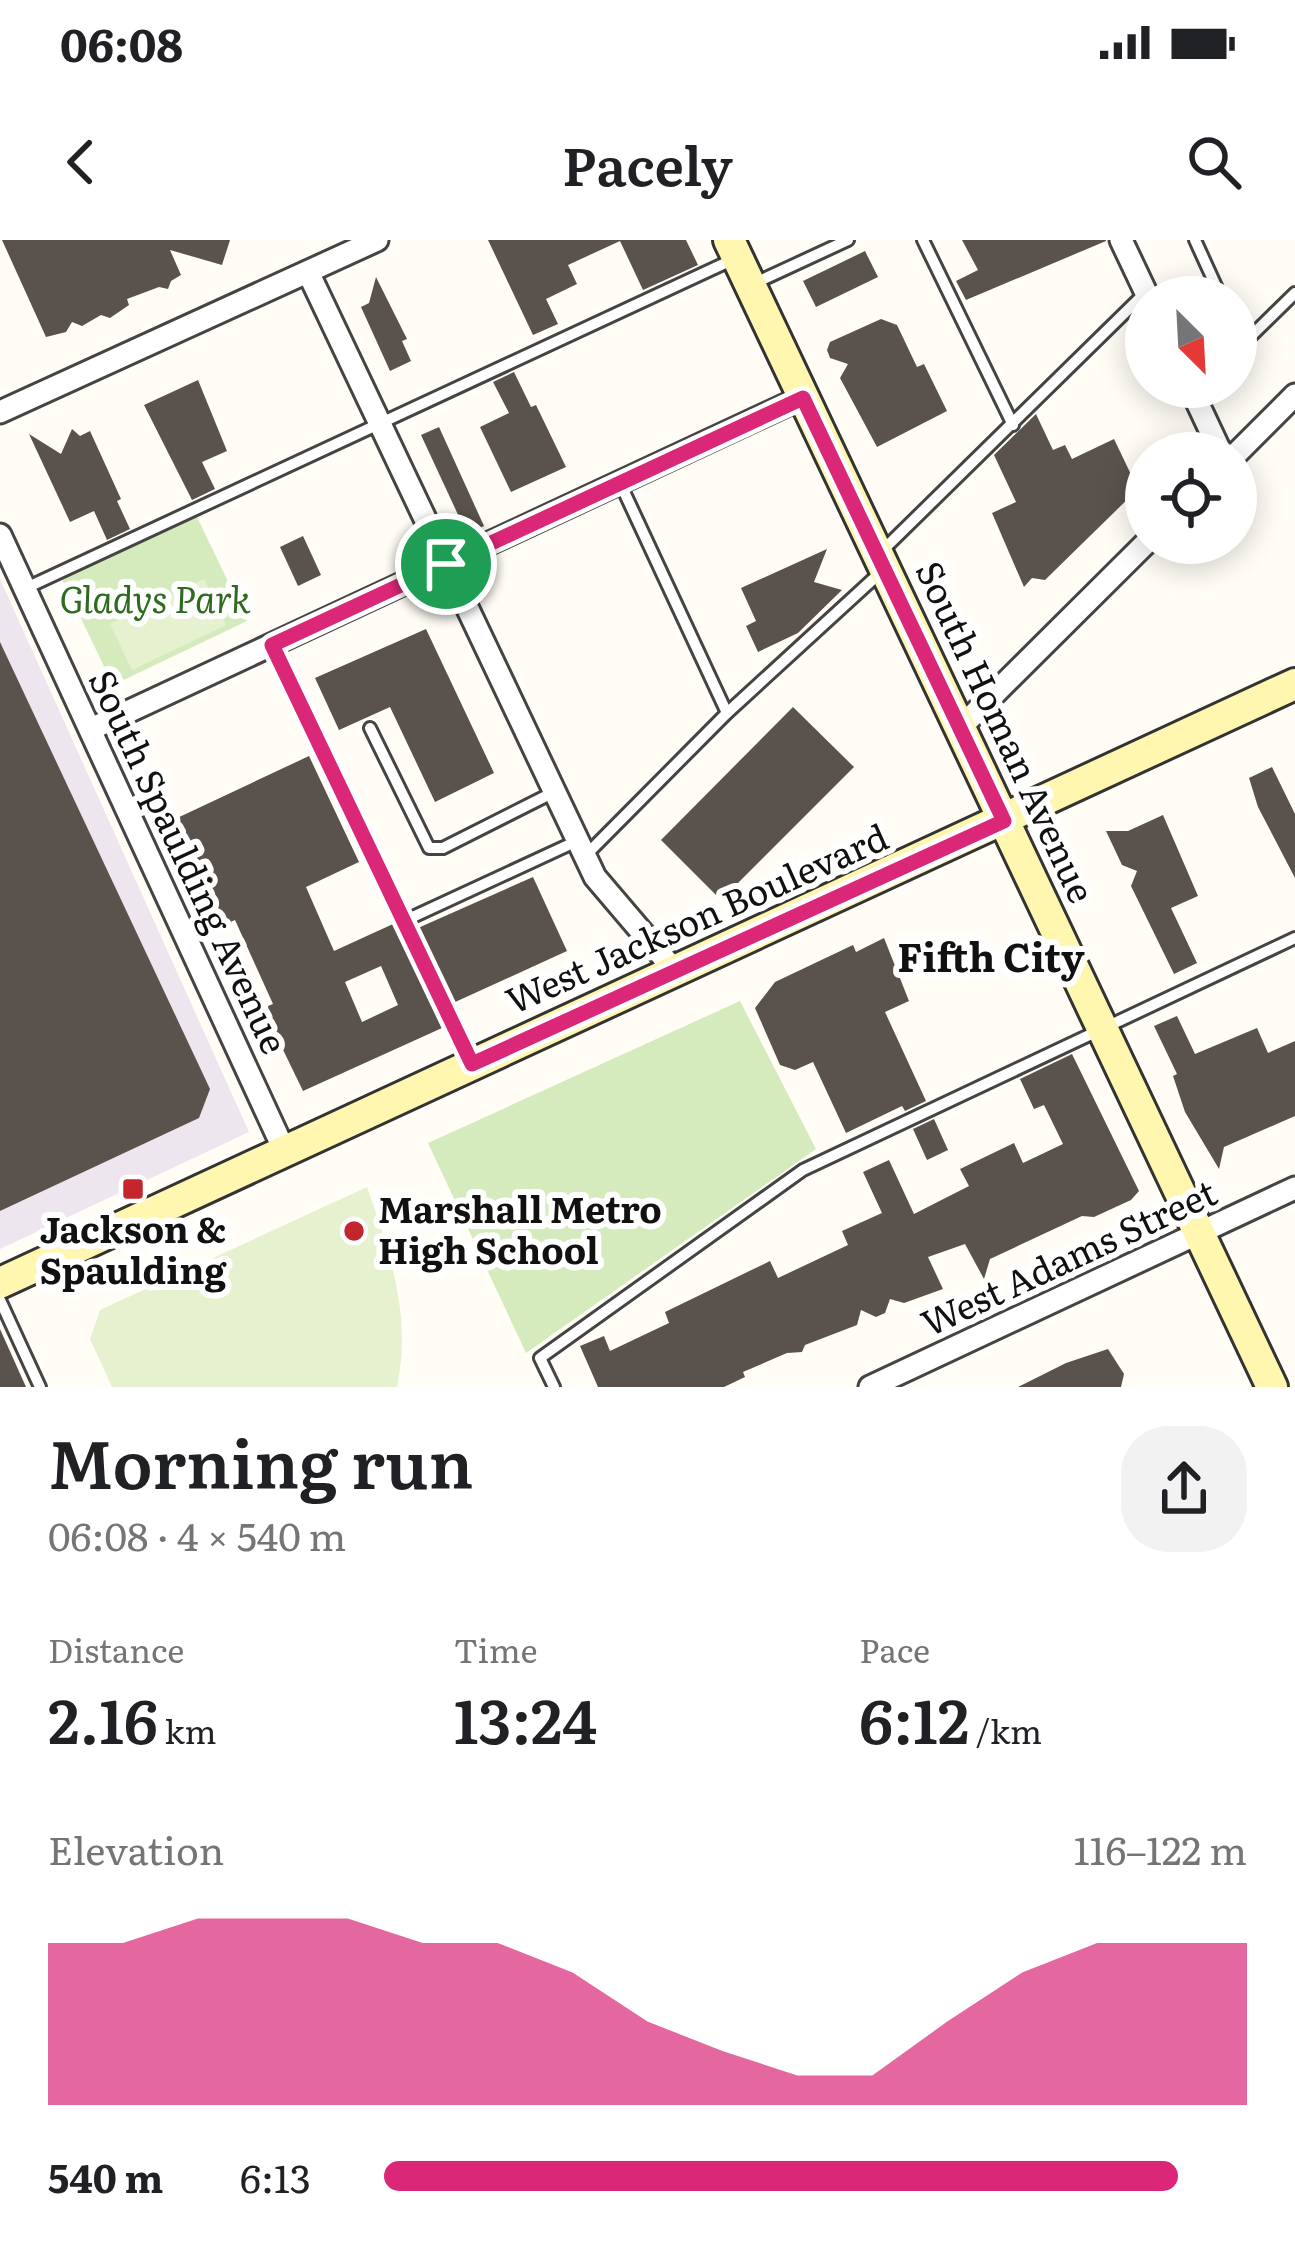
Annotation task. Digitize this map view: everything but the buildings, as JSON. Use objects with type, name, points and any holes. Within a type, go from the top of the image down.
[{"type":"street","points":[[0,412],[376,240]]},
{"type":"street","points":[[1121,240],[1138,276]]},
{"type":"street","name":"South Homan Avenue","points":[[739,261],[1272,1387]]},
{"type":"street","points":[[308,272],[595,878],[675,971]]},
{"type":"street","points":[[1257,433],[1295,395]]},
{"type":"street","points":[[92,729],[803,398]]},
{"type":"street","name":"South Spaulding Avenue","points":[[0,535],[285,1152]]},
{"type":"street","points":[[960,728],[1125,564]]},
{"type":"street","name":"West Jackson Boulevard","points":[[0,1283],[1295,684]]},
{"type":"street","name":"West Adams Street","points":[[870,1387],[1295,1188]]},
{"type":"lane","points":[[26,588],[739,261],[848,240]]},
{"type":"lane","points":[[923,240],[1013,425]]},
{"type":"lane","points":[[1195,240],[1211,276]]},
{"type":"lane","points":[[1257,330],[1295,293]]},
{"type":"lane","points":[[404,921],[581,848],[727,713],[1125,316]]},
{"type":"lane","points":[[620,483],[727,713]]},
{"type":"lane","points":[[272,645],[472,1064]]},
{"type":"lane","points":[[370,728],[428,848],[443,848],[554,792]]},
{"type":"lane","points":[[554,1387],[540,1358],[803,1170],[1295,938]]},
{"type":"lane","points":[[0,1300],[40,1387]]},
{"type":"shaded area","points":[[0,579],[249,1132],[0,1249]]},
{"type":"green space","name":"Gladys Park","points":[[196,515],[247,621],[113,685],[62,579]]},
{"type":"green space","points":[[204,579],[226,625],[132,670],[110,624]]},
{"type":"green space","points":[[740,1001],[816,1149],[526,1353],[428,1143]]},
{"type":"green space","points":[[367,1187],[391,1260],[400,1310],[397,1387],[112,1387],[90,1339],[100,1310]]},
{"type":"place","name":"Jackson & Spaulding","points":[[133,1189]]},
{"type":"place","name":"Marshall Metro High School","points":[[354,1231]]},
{"type":"district","name":"Fifth City","points":[[991,958]]},
{"type":"route","points":[[803,398],[1004,821],[472,1064],[272,645],[446,564],[803,398]]}]
